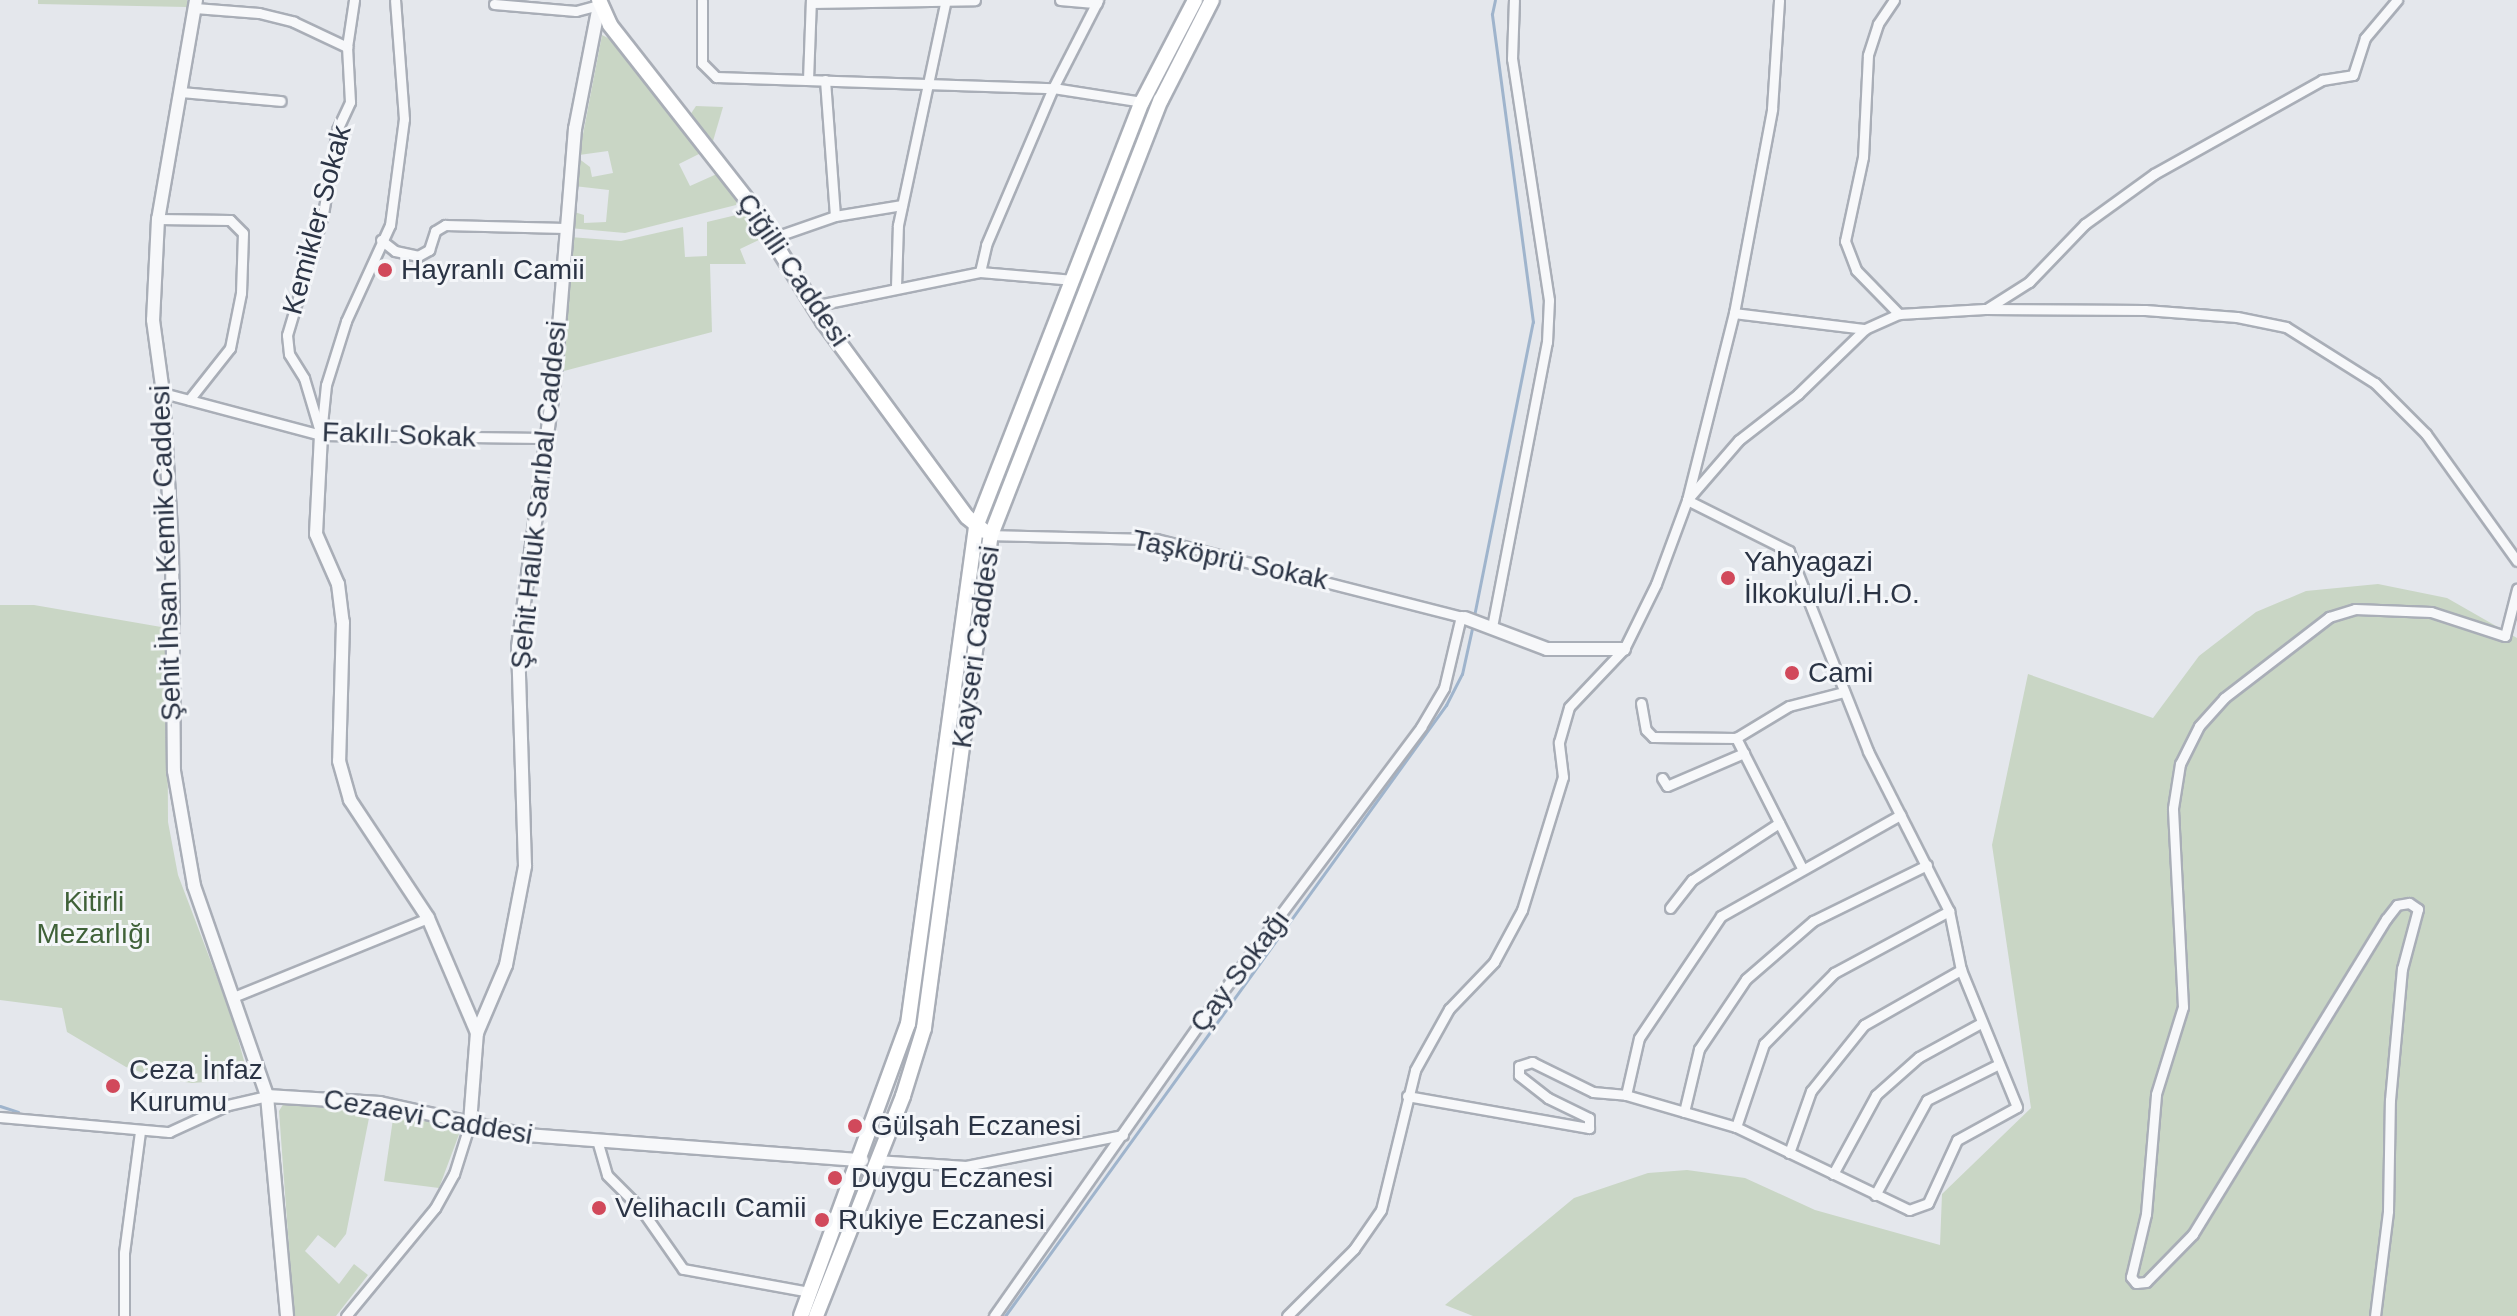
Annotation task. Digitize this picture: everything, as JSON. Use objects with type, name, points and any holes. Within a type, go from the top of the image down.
[{"type":"main road","name":"Kayseri Caddesi","points":[[816,1316],[869,1160],[908,1024],[976,527],[1142,102],[1195,0]]},
{"type":"main road","name":"Kayseri Caddesi","points":[[801,1316],[869,1160],[903,1096],[927,1014],[991,535],[1161,100],[1212,0]]},
{"type":"main road","name":"Çiğilli Caddesi","points":[[599,2],[772,238],[813,306],[976,527],[991,535]]},
{"type":"street","name":"Kemikler Sokak","points":[[321,435],[304,378],[289,354],[287,335],[323,214],[337,130],[350,102],[347,47],[354,0]]},
{"type":"street","points":[[395,0],[404,119],[390,225],[342,333],[326,385],[316,534],[338,584],[343,622],[339,761],[350,800],[428,918],[477,1033]]},
{"type":"street","points":[[702,0],[702,63],[708,73],[808,80],[1053,88],[1142,102]]},
{"type":"street","points":[[896,287],[902,205],[946,0]]},
{"type":"street","points":[[808,80],[811,2],[975,0]]},
{"type":"street","points":[[980,272],[986,245],[1053,88],[1098,2],[1060,0]]},
{"type":"street","points":[[1492,627],[1547,342],[1549,300],[1512,59],[1514,0]]},
{"type":"street","points":[[1287,1316],[1354,1249],[1381,1210],[1415,1070],[1449,1009],[1494,962],[1522,910],[1563,777],[1559,742],[1569,707],[1624,649],[1687,500],[1734,313],[1772,109],[1779,0]]},
{"type":"street","points":[[1894,0],[1878,24],[1868,55],[1863,157],[1845,241],[1856,270],[1899,314]]},
{"type":"street","points":[[1985,309],[2029,282],[2085,224],[2154,174],[2322,80],[2353,75],[2365,38],[2397,0]]},
{"type":"street","points":[[494,4],[576,11],[599,2]]},
{"type":"street","name":"Şehit Haluk Sarıbal Caddesi","points":[[470,1123],[477,1033],[506,965],[525,866],[518,647],[543,438],[555,377],[575,129],[599,2]]},
{"type":"street","points":[[196,4],[259,13],[294,22],[347,47]]},
{"type":"street","name":"Şehit İhsan Kemik Caddesi","points":[[196,4],[158,219],[153,320],[163,393],[177,799],[194,886],[236,996],[267,1096],[287,1316]]},
{"type":"street","points":[[825,80],[835,216]]},
{"type":"street","points":[[180,92],[281,101]]},
{"type":"street","points":[[772,238],[835,216],[902,205]]},
{"type":"street","points":[[158,219],[230,220],[243,233],[241,293],[230,348],[189,400]]},
{"type":"street","points":[[381,240],[395,251],[418,256],[429,250],[435,231],[445,225],[565,228]]},
{"type":"street","points":[[813,306],[980,272],[1074,280]]},
{"type":"street","points":[[1687,500],[1739,440],[1798,394],[1865,329],[1899,314],[1985,309],[2145,310],[2237,317],[2286,327],[2375,383],[2426,434],[2517,561]]},
{"type":"street","points":[[1734,313],[1865,329]]},
{"type":"street","name":"Fakılı Sokak","points":[[163,393],[321,435],[543,438]]},
{"type":"street","points":[[1407,1096],[1584,1130],[1591,1124],[1589,1118],[1548,1098],[1519,1075],[1521,1065],[1537,1063],[1593,1092],[1626,1095],[1736,1127],[1909,1210],[1928,1203],[1957,1140],[2017,1107],[1961,970],[1949,911],[1900,815],[1844,692],[1789,551],[1687,500]]},
{"type":"street","name":"Taşköprü Sokak","points":[[991,535],[1156,539],[1463,617]]},
{"type":"street","points":[[2375,1316],[2388,1211],[2390,1100],[2402,969],[2418,909],[2409,903],[2397,905],[2386,919],[2193,1234],[2146,1282],[2136,1283],[2131,1277],[2146,1214],[2156,1094],[2183,1007],[2173,808],[2180,764],[2199,726],[2224,698],[2329,617],[2355,609],[2431,612],[2505,636],[2517,589]]},
{"type":"street","points":[[1463,617],[1547,649],[1624,649]]},
{"type":"street","name":"Çay Sokağı","points":[[994,1316],[1208,1011],[1421,727],[1444,688],[1463,617]]},
{"type":"street","points":[[1641,703],[1646,730],[1653,737],[1736,738],[1789,706],[1844,692]]},
{"type":"street","points":[[1736,738],[1801,866]]},
{"type":"street","points":[[1662,778],[1667,786],[1744,753]]},
{"type":"street","points":[[1626,1095],[1639,1038],[1721,916],[1801,866],[1900,815]]},
{"type":"street","points":[[1670,908],[1692,880],[1779,823]]},
{"type":"street","points":[[1684,1112],[1699,1049],[1746,979],[1813,921],[1927,865]]},
{"type":"street","points":[[1736,1127],[1764,1044],[1834,973],[1949,911]]},
{"type":"street","points":[[236,996],[428,918]]},
{"type":"street","points":[[1789,1153],[1811,1091],[1864,1025],[1961,970]]},
{"type":"street","points":[[1833,1174],[1876,1095],[1919,1057],[1981,1023]]},
{"type":"street","points":[[1875,1195],[1927,1100],[1999,1064]]},
{"type":"street","name":"Cezaevi Caddesi","points":[[0,1117],[169,1132],[228,1105],[267,1096],[380,1103],[526,1135],[869,1160]]},
{"type":"street","points":[[346,1316],[440,1200],[470,1123]]},
{"type":"street","points":[[124,1316],[124,1253],[140,1131]]},
{"type":"street","points":[[869,1160],[966,1166],[1123,1135]]},
{"type":"street","points":[[597,1140],[607,1175],[641,1209],[683,1269],[810,1292]]},
{"type":"green space","points":[[38,0],[187,0],[187,7],[38,4]]},
{"type":"green space","points":[[602,35],[612,40],[703,152],[679,164],[690,186],[719,173],[738,197],[736,205],[625,233],[569,228],[571,211],[584,215],[584,223],[606,222],[609,190],[574,186],[578,158],[590,167],[592,177],[613,173],[608,151],[579,155]]},
{"type":"green space","points":[[696,106],[723,107],[713,141],[690,115]]},
{"type":"green space","points":[[749,212],[763,238],[740,249],[746,264],[710,264],[712,332],[564,371],[570,237],[621,241],[683,227],[685,257],[707,256],[707,222]]},
{"type":"green space","points":[[2378,584],[2447,598],[2517,638],[2517,1316],[1473,1316],[1445,1305],[1574,1198],[1648,1173],[1687,1170],[1745,1178],[1815,1210],[1940,1245],[1942,1194],[2031,1108],[1992,845],[2028,674],[2153,718],[2199,656],[2256,612],[2306,591]]},
{"type":"green space","name":"Kitirli Mezarlığı","points":[[0,605],[34,605],[167,628],[168,822],[178,875],[232,1017],[249,1079],[192,1083],[158,1078],[126,1067],[67,1032],[62,1008],[0,1000]]},
{"type":"green space","points":[[284,1103],[371,1108],[346,1234],[335,1248],[318,1235],[305,1251],[339,1284],[354,1264],[368,1275],[336,1316],[294,1316],[279,1111]]},
{"type":"green space","points":[[394,1112],[461,1129],[439,1188],[384,1181]]},
{"type":"waterway","points":[[1474,616],[1533,322],[1492,14],[1495,0]]},
{"type":"waterway","points":[[1005,1316],[1446,705],[1462,674],[1473,624]]},
{"type":"waterway","points":[[0,1106],[18,1112]]},
{"type":"place","name":"Hayranlı Camii","points":[[385,270]]},
{"type":"place","name":"Yahyagazi İlkokulu/İ.H.O.","points":[[1728,578]]},
{"type":"place","name":"Cami","points":[[1792,673]]},
{"type":"place","name":"Ceza İnfaz Kurumu","points":[[113,1086]]},
{"type":"place","name":"Gülşah Eczanesi","points":[[855,1126]]},
{"type":"place","name":"Duygu Eczanesi","points":[[835,1178]]},
{"type":"place","name":"Velihacılı Camii","points":[[599,1208]]},
{"type":"place","name":"Rukiye Eczanesi","points":[[822,1220]]}]
